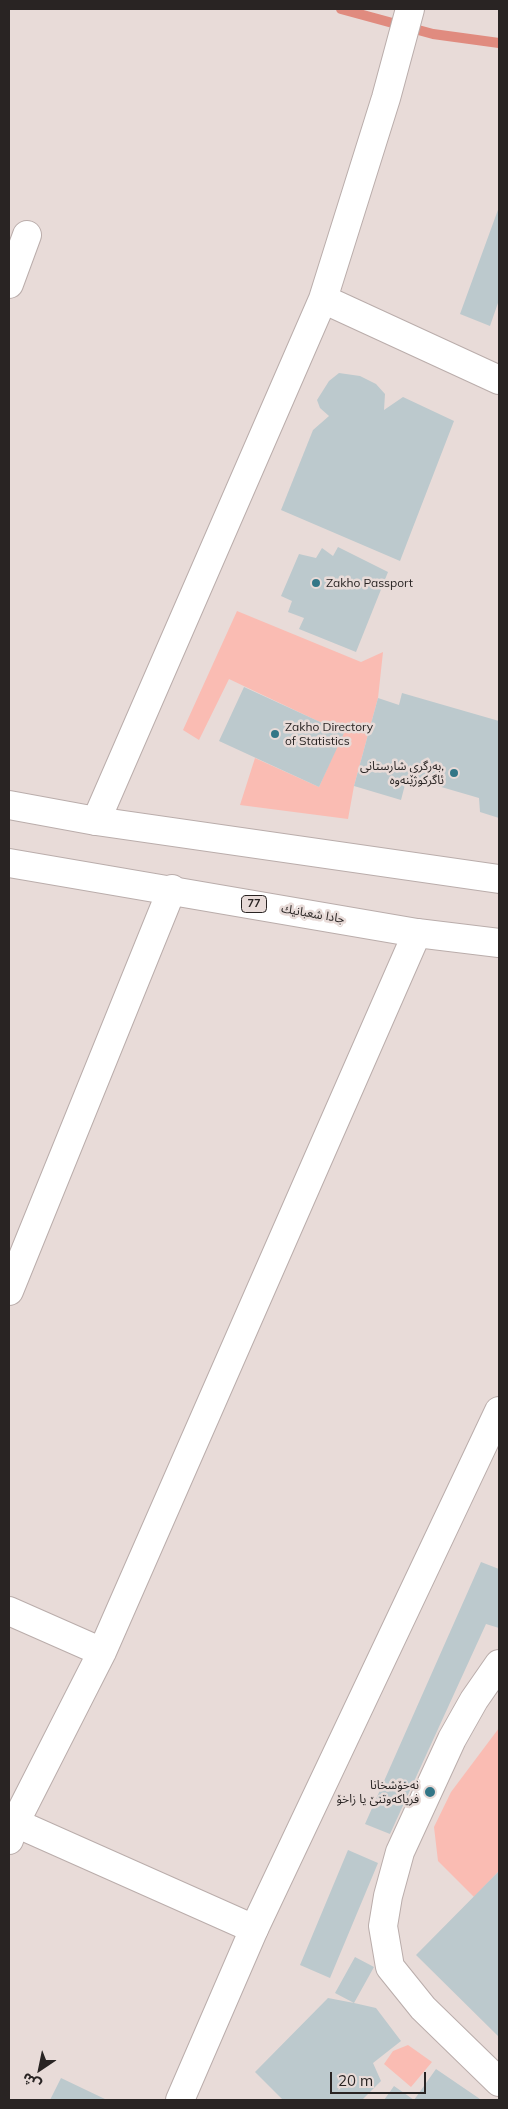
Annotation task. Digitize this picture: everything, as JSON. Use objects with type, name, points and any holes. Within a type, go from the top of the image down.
[{"type":"main road","points":[[96,821],[323,299],[386,98],[410,9]]},
{"type":"main road","points":[[9,284],[27,235]]},
{"type":"main road","points":[[323,299],[499,380]]},
{"type":"main road","points":[[9,804],[96,821],[499,879]]},
{"type":"main road","name":"جادا شعبانيك","points":[[9,863],[417,933],[499,943]]},
{"type":"main road","points":[[9,1291],[172,890]]},
{"type":"main road","points":[[254,1929],[11,1828],[102,1652],[417,933]]},
{"type":"main road","points":[[186,2098],[254,1929],[499,1411]]},
{"type":"main road","points":[[9,1611],[102,1652]]},
{"type":"main road","points":[[499,1664],[474,1700],[452,1739],[400,1852],[388,1896],[383,1926],[390,1967],[423,2008],[499,2082]]},
{"type":"shaded area","points":[[237,611],[361,662],[383,652],[378,698],[354,786],[348,819],[240,805],[255,758],[319,787],[343,733],[229,679],[199,740],[183,730]]},
{"type":"shaded area","points":[[499,1728],[499,1871],[474,1897],[438,1861],[434,1827],[451,1792]]},
{"type":"shaded area","points":[[408,2045],[432,2062],[411,2087],[384,2064],[393,2051]]},
{"type":"building","points":[[499,207],[499,300],[490,326],[460,314]]},
{"type":"building","points":[[339,373],[360,376],[376,384],[385,394],[384,410],[403,397],[454,421],[400,561],[281,510],[313,430],[329,416],[320,408],[317,400],[329,381]]},
{"type":"building","points":[[338,547],[388,572],[356,652],[299,629],[304,618],[288,612],[292,601],[281,596],[299,554],[316,558],[322,548],[333,556]]},
{"type":"building","points":[[244,687],[344,733],[319,787],[219,741]]},
{"type":"building","points":[[402,693],[499,721],[499,818],[480,812],[479,798],[407,777],[401,800],[354,786],[378,698],[399,705]]},
{"type":"building","points":[[481,1562],[499,1569],[499,1628],[486,1624],[390,1834],[365,1824]]},
{"type":"building","points":[[348,1850],[378,1863],[330,1978],[300,1965]]},
{"type":"building","points":[[499,1871],[499,2037],[416,1955]]},
{"type":"building","points":[[355,1957],[374,1967],[354,2003],[335,1993]]},
{"type":"building","points":[[328,1998],[376,2008],[401,2041],[373,2063],[381,2081],[362,2100],[283,2100],[255,2072]]},
{"type":"building","points":[[436,2069],[480,2099],[479,2100],[414,2100]]},
{"type":"building","points":[[61,2078],[107,2100],[50,2100]]},
{"type":"building","points":[[394,2086],[414,2100],[384,2100]]},
{"type":"waterway","points":[[341,9],[433,34],[499,43]]},
{"type":"place","name":"Zakho Passport","points":[[316,583]]},
{"type":"place","name":"Zakho Directory of Statistics","points":[[275,734]]},
{"type":"place","name":"بەرگری شارستانی, ئاگرکوژێنەوە","points":[[454,773]]},
{"type":"place","name":"نه‌خۆشخانا فرياكه‌وتنێ يا زاخۆ","points":[[430,1792]]}]
